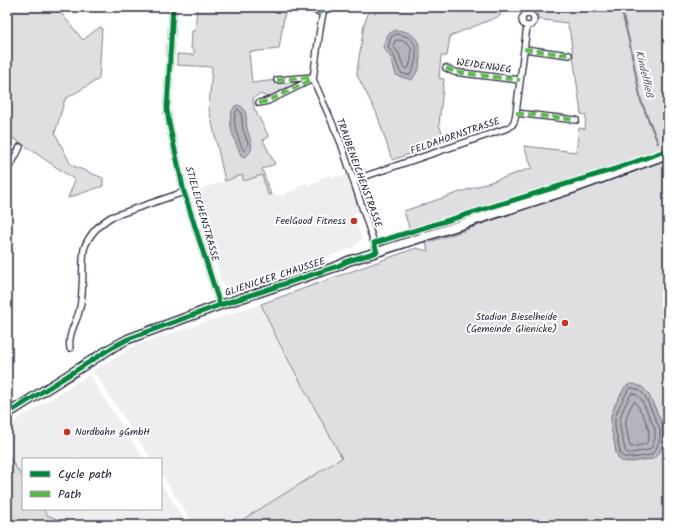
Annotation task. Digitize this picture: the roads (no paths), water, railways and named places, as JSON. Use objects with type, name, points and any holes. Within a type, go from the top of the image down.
[{"type":"main road","name":"GLIENICKER CHAUSSEE","points":[[9,413],[113,347],[143,333],[220,305],[377,252],[572,189],[665,155]]},
{"type":"street","name":"STIELEICHENSTRASSE","points":[[173,7],[167,109],[169,123],[184,192],[220,305]]},
{"type":"street","points":[[304,7],[324,10],[313,78]]},
{"type":"street","name":"FELDAHORNSTRASSE","points":[[354,180],[512,126],[516,112],[527,26]]},
{"type":"street","points":[[524,49],[569,55]]},
{"type":"street","name":"WEIDENWEG","points":[[446,68],[454,72],[520,80]]},
{"type":"street","points":[[277,80],[313,78]]},
{"type":"street","points":[[258,103],[268,101],[313,78]]},
{"type":"street","name":"TRAUBENEICHENSTRASSE","points":[[313,78],[341,142],[377,252]]},
{"type":"street","points":[[516,112],[576,120]]},
{"type":"street","points":[[7,169],[12,163],[20,147]]},
{"type":"street","points":[[70,348],[69,341],[71,332],[82,298],[84,249],[86,242],[93,231],[111,216],[184,192]]},
{"type":"water","points":[[396,30],[412,35],[418,42],[420,52],[419,69],[412,80],[396,75],[391,58],[383,47],[388,34]]},
{"type":"water","points":[[236,105],[241,106],[245,111],[247,128],[252,144],[251,151],[244,157],[241,156],[231,129],[230,122],[232,110]]},
{"type":"water","points":[[630,384],[642,387],[648,393],[664,428],[664,440],[660,452],[653,459],[632,462],[620,461],[616,453],[611,428],[611,416],[625,387]]},
{"type":"waterway","name":"Kindelfließ","points":[[621,7],[641,101],[658,143]]},
{"type":"place","name":"FeelGood Fitness","points":[[354,221]]},
{"type":"place","name":"Stadion Bieselheide (Gemeinde Glienicke)","points":[[565,323]]},
{"type":"place","name":"Nordbahn gGmbH","points":[[67,432]]}]
